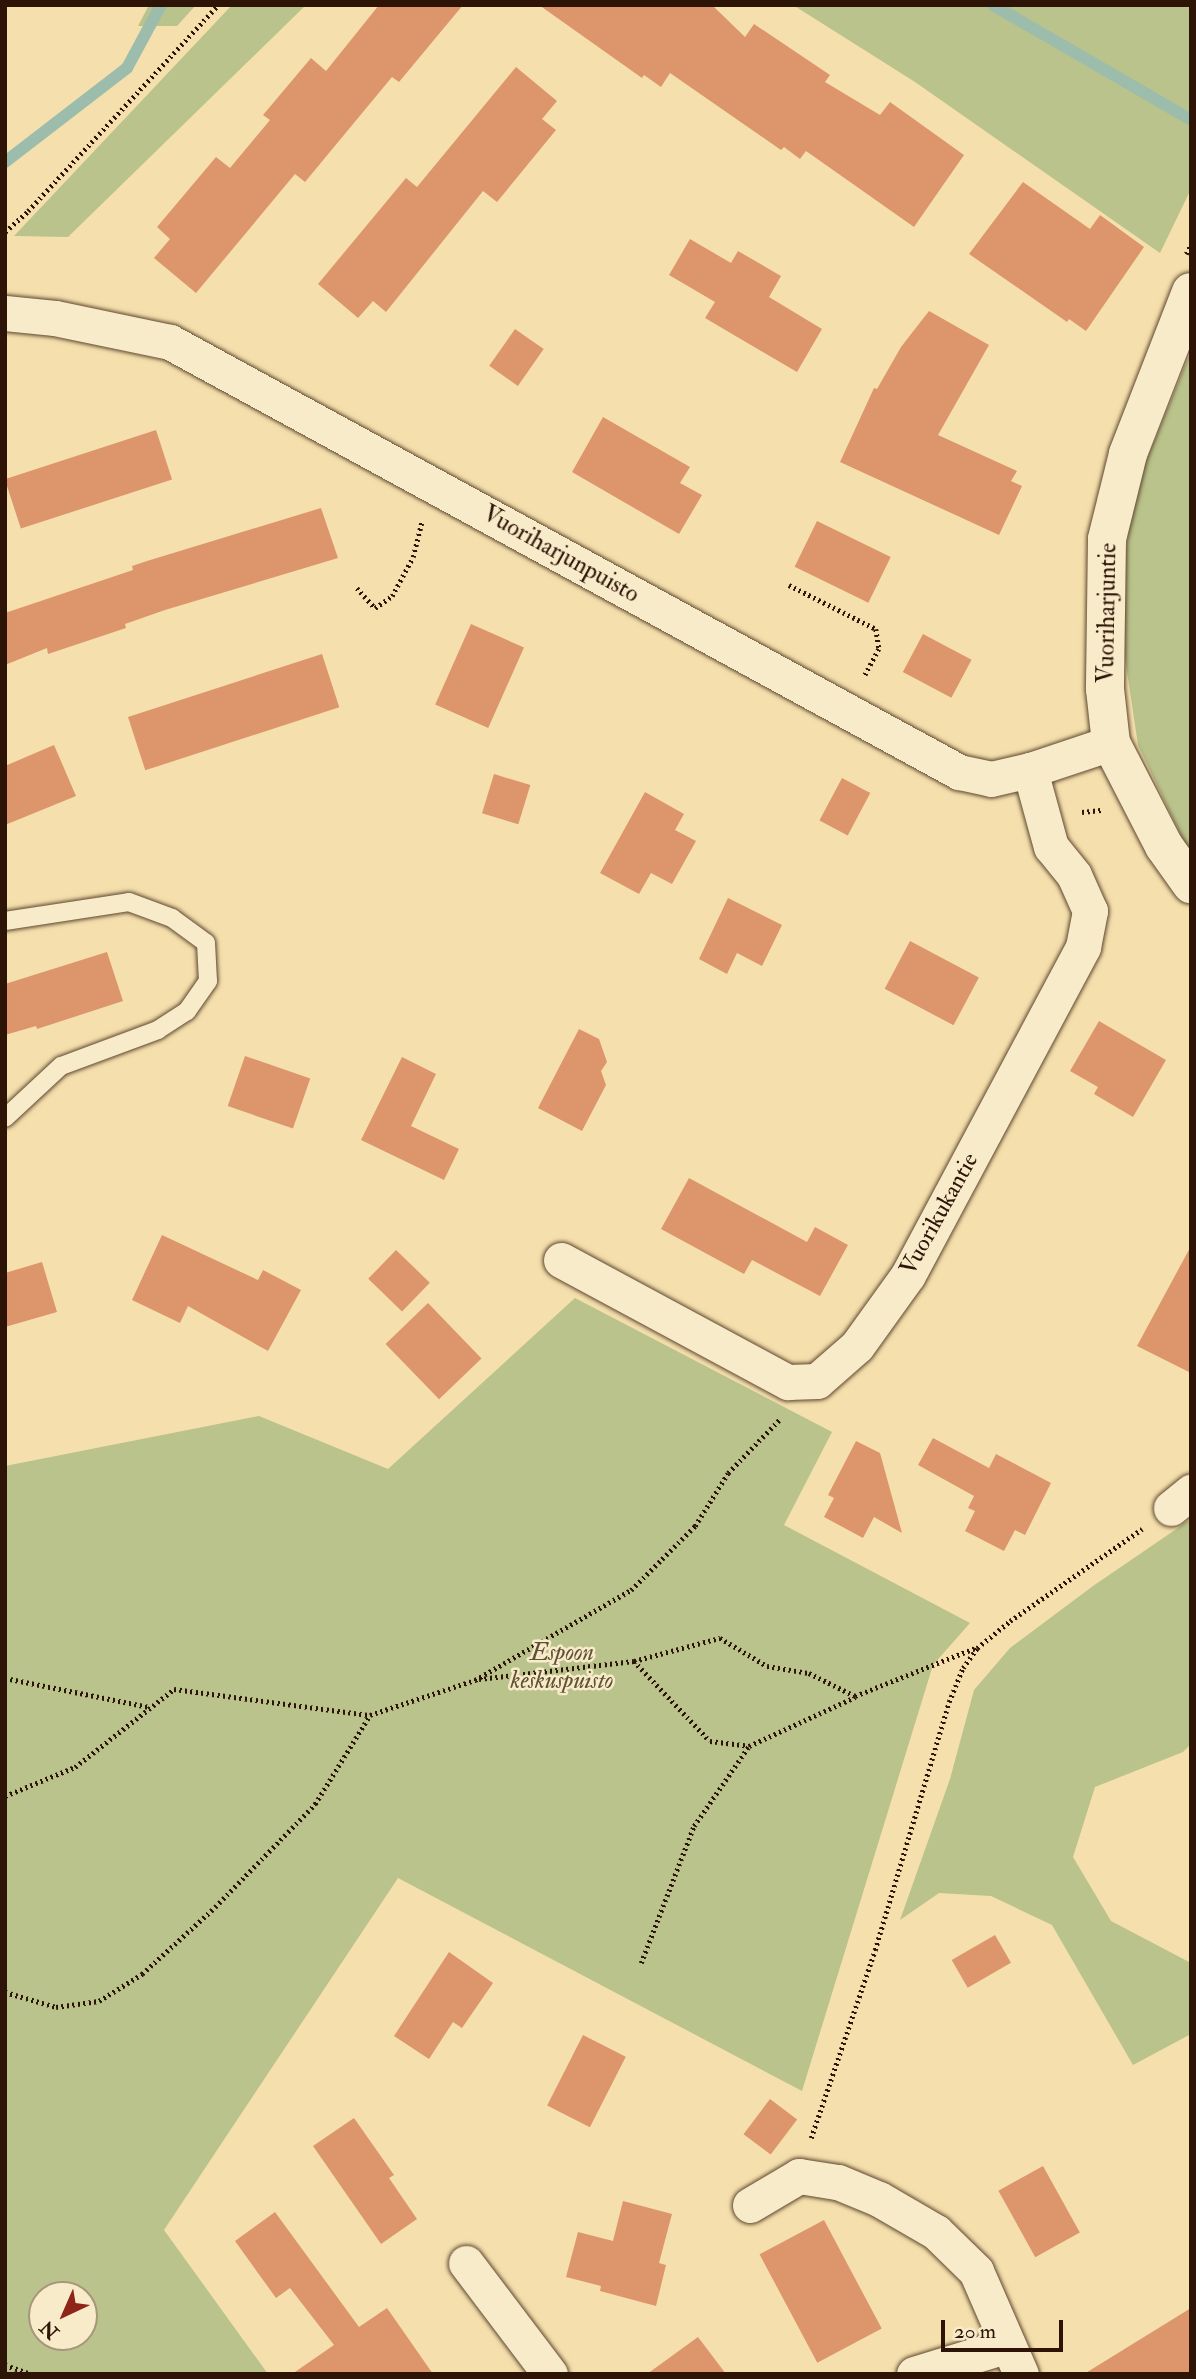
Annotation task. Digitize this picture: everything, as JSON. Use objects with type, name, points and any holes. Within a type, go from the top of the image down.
[{"type":"street","name":"Vuoriharjuntie","points":[[1191,292],[1128,454],[1107,538],[1105,689],[1111,743],[1164,846],[1191,884]]},
{"type":"street","name":"Vuoriharjunpuisto","points":[[5,313],[55,317],[170,342],[959,772],[991,779],[1030,770],[1111,743]]},
{"type":"street","name":"Vuorikukantie","points":[[817,1381],[857,1346],[908,1275],[1083,947],[1090,911],[1074,874],[1051,847],[1030,770]]},
{"type":"street","points":[[561,1259],[756,1367],[788,1382],[817,1381]]},
{"type":"street","points":[[750,2204],[799,2176],[838,2182],[879,2199],[936,2232],[976,2271],[1014,2359],[914,2374]]},
{"type":"street","points":[[466,2263],[550,2374]]},
{"type":"lane","points":[[5,921],[59,910],[129,902],[172,918],[206,943],[208,981],[187,1011],[158,1030],[61,1066],[5,1118]]},
{"type":"path","points":[[5,240],[7,231],[218,5]]},
{"type":"path","points":[[357,588],[374,608],[392,596],[413,557],[423,515]]},
{"type":"path","points":[[789,585],[876,629],[879,649],[865,675]]},
{"type":"path","points":[[5,1796],[75,1767],[174,1689],[370,1715],[475,1680],[631,1590],[695,1526],[728,1473],[817,1381]]},
{"type":"path","points":[[641,1963],[694,1826],[748,1746],[855,1696],[977,1647],[1181,1500]]},
{"type":"path","points":[[475,1680],[634,1661],[720,1639],[766,1666],[809,1673],[855,1696]]},
{"type":"path","points":[[799,2176],[875,1950],[949,1702],[963,1668],[977,1647]]},
{"type":"path","points":[[634,1661],[710,1741],[748,1746]]},
{"type":"path","points":[[5,1678],[150,1708]]},
{"type":"path","points":[[5,1992],[56,2007],[99,2001],[142,1974],[215,1907],[315,1804],[370,1715]]},
{"type":"path","points":[[5,2365],[31,2374]]},
{"type":"green space","points":[[149,5],[196,5],[177,26],[138,26]]},
{"type":"green space","points":[[232,5],[306,5],[68,237],[14,236]]},
{"type":"green space","points":[[793,5],[1191,5],[1191,189],[1160,253],[915,82]]},
{"type":"green space","points":[[1191,351],[1191,856],[1138,745],[1119,618],[1132,496]]},
{"type":"green space","name":"Espoon keskuspuisto","points":[[575,1298],[832,1432],[784,1525],[970,1623],[933,1665],[802,2091],[398,1878],[164,2230],[268,2374],[5,2374],[5,1466],[259,1416],[388,1469]]},
{"type":"green space","points":[[1191,1519],[1191,1744],[1183,1752],[1095,1787],[1073,1857],[1111,1921],[1191,1963],[1191,2034],[1133,2065],[1052,1925],[991,1896],[939,1893],[900,1920],[950,1779],[974,1690],[1010,1648],[1093,1586]]},
{"type":"building","points":[[379,5],[463,5],[399,82],[392,77],[305,182],[295,174],[196,293],[154,258],[170,239],[157,227],[216,157],[230,168],[270,120],[263,115],[311,58],[326,71]]},
{"type":"building","points":[[539,5],[712,5],[745,37],[754,24],[830,75],[825,82],[880,115],[890,102],[964,155],[914,227],[806,151],[800,159],[784,147],[781,150],[670,73],[661,87],[644,75],[642,78]]},
{"type":"building","points":[[516,67],[557,101],[542,119],[556,130],[497,202],[483,191],[386,312],[373,301],[358,318],[318,284],[406,178],[417,187]]},
{"type":"building","points":[[1023,182],[1090,229],[1100,215],[1144,247],[1086,331],[1069,319],[1067,322],[969,254]]},
{"type":"building","points":[[690,239],[731,263],[738,251],[781,276],[769,297],[822,329],[797,372],[705,318],[715,302],[669,275]]},
{"type":"building","points":[[929,311],[989,345],[938,435],[1017,471],[1011,481],[1022,486],[999,535],[840,462],[874,388],[877,389],[901,347]]},
{"type":"building","points":[[515,329],[544,349],[518,386],[489,366]]},
{"type":"building","points":[[603,417],[690,467],[680,483],[702,495],[679,534],[572,472]]},
{"type":"building","points":[[156,430],[172,479],[21,529],[5,479]]},
{"type":"building","points":[[321,508],[338,558],[165,610],[125,624],[126,628],[48,654],[47,648],[5,665],[5,613],[133,570],[132,566],[147,561]]},
{"type":"building","points":[[817,521],[891,557],[868,603],[795,567]]},
{"type":"building","points":[[471,624],[524,648],[488,728],[435,704]]},
{"type":"building","points":[[923,634],[972,660],[951,698],[903,672]]},
{"type":"building","points":[[322,654],[339,707],[145,770],[128,717]]},
{"type":"building","points":[[54,745],[76,796],[5,825],[5,766]]},
{"type":"building","points":[[494,774],[530,785],[518,824],[482,813]]},
{"type":"building","points":[[842,778],[870,793],[848,835],[819,820]]},
{"type":"building","points":[[645,792],[684,814],[675,830],[696,841],[672,884],[651,873],[639,894],[600,873]]},
{"type":"building","points":[[728,898],[782,925],[762,966],[737,953],[727,974],[699,959]]},
{"type":"building","points":[[910,941],[979,978],[954,1025],[885,989]]},
{"type":"building","points":[[107,952],[123,1001],[37,1029],[36,1026],[5,1035],[5,984]]},
{"type":"building","points":[[1099,1021],[1166,1060],[1133,1117],[1094,1094],[1098,1087],[1070,1071]]},
{"type":"building","points":[[579,1029],[599,1039],[607,1062],[601,1071],[606,1085],[582,1131],[538,1108]]},
{"type":"building","points":[[245,1056],[310,1078],[293,1129],[228,1106]]},
{"type":"building","points":[[402,1057],[436,1074],[411,1126],[459,1149],[444,1180],[361,1140]]},
{"type":"building","points":[[689,1178],[807,1242],[815,1227],[848,1245],[820,1296],[752,1260],[744,1274],[661,1229]]},
{"type":"building","points":[[162,1235],[258,1280],[263,1270],[301,1290],[268,1351],[188,1306],[180,1323],[132,1300]]},
{"type":"building","points":[[1191,1246],[1191,1373],[1137,1346]]},
{"type":"building","points":[[396,1250],[430,1283],[402,1311],[368,1279]]},
{"type":"building","points":[[42,1262],[57,1312],[5,1327],[5,1273]]},
{"type":"building","points":[[428,1303],[481,1358],[439,1399],[386,1344]]},
{"type":"building","points":[[933,1438],[989,1468],[996,1454],[1051,1483],[1025,1535],[1015,1530],[1004,1551],[965,1531],[975,1511],[968,1508],[974,1496],[918,1465]]},
{"type":"building","points":[[856,1441],[880,1453],[902,1533],[874,1517],[863,1538],[824,1517],[834,1498],[828,1495]]},
{"type":"building","points":[[995,1935],[1011,1963],[968,1988],[952,1960]]},
{"type":"building","points":[[449,1952],[493,1983],[462,2028],[453,2022],[429,2059],[394,2036]]},
{"type":"building","points":[[583,2035],[626,2057],[590,2127],[547,2105]]},
{"type":"building","points":[[770,2099],[797,2119],[771,2155],[744,2134]]},
{"type":"building","points":[[354,2118],[394,2175],[389,2178],[417,2219],[381,2244],[313,2146]]},
{"type":"building","points":[[1043,2166],[1080,2232],[1035,2257],[998,2191]]},
{"type":"building","points":[[623,2201],[672,2214],[659,2263],[666,2265],[656,2306],[600,2291],[601,2286],[566,2277],[578,2232],[613,2241]]},
{"type":"building","points":[[275,2212],[359,2327],[387,2308],[433,2374],[292,2374],[334,2345],[290,2288],[276,2298],[235,2241]]},
{"type":"building","points":[[824,2220],[882,2329],[817,2363],[760,2254]]},
{"type":"building","points":[[1191,2308],[1191,2374],[1084,2374]]},
{"type":"building","points":[[698,2337],[726,2374],[647,2374]]},
{"type":"waterway","points":[[5,162],[127,68],[161,5]]},
{"type":"waterway","points":[[993,5],[1191,120]]}]
